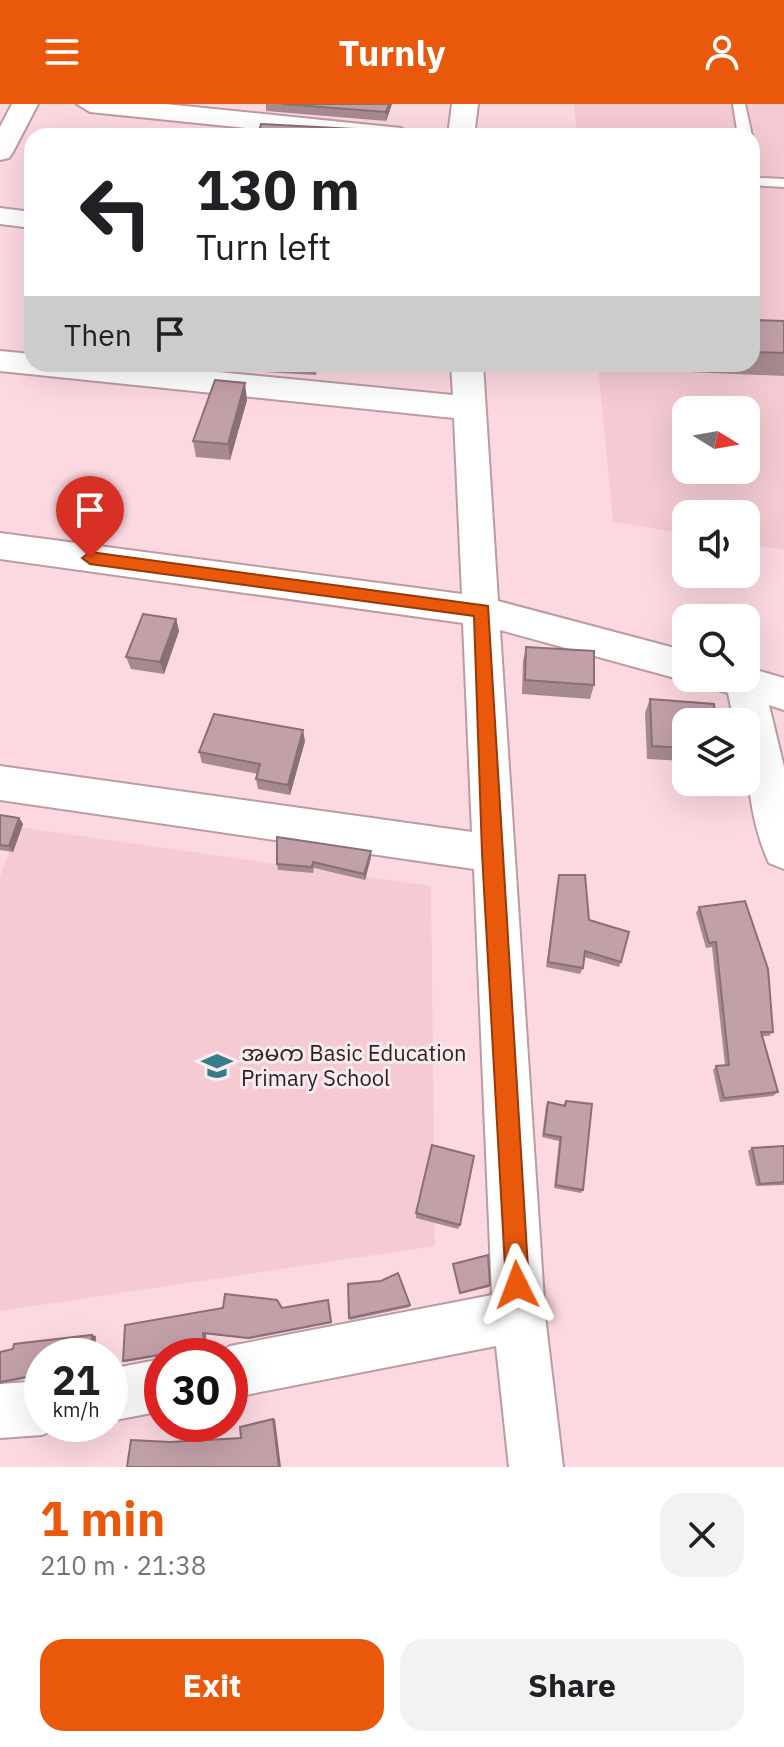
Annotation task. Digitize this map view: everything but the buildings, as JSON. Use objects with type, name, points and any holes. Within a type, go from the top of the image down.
[{"type":"street","points":[[0,152],[25,104]]},
{"type":"street","points":[[90,104],[323,128]]},
{"type":"street","points":[[462,128],[465,104]]},
{"type":"street","points":[[0,216],[24,219]]},
{"type":"street","points":[[0,361],[24,363]]},
{"type":"street","points":[[110,372],[468,408]]},
{"type":"street","points":[[467,372],[482,611],[491,853],[519,1316],[536,1467]]},
{"type":"street","points":[[0,546],[482,611],[672,662]]},
{"type":"street","points":[[760,687],[784,694]]},
{"type":"street","points":[[739,692],[784,850]]},
{"type":"street","points":[[0,783],[491,853]]},
{"type":"street","points":[[248,1369],[519,1316]]},
{"type":"street","points":[[0,1411],[24,1409]]},
{"type":"lane","points":[[739,104],[744,128]]},
{"type":"lane","points":[[760,182],[784,183]]},
{"type":"shaded area","points":[[574,104],[784,104],[784,550],[760,546],[760,500],[672,500],[672,532],[613,522],[599,372],[760,372],[760,128],[576,128]]},
{"type":"shaded area","name":"အမက Basic Education Primary School","points":[[18,827],[431,886],[435,1246],[0,1311],[0,877]]},
{"type":"place","name":"အမက Basic Education Primary School","points":[[217,1066]]},
{"type":"route","points":[[90,558],[482,611],[491,853],[517,1285]]}]
